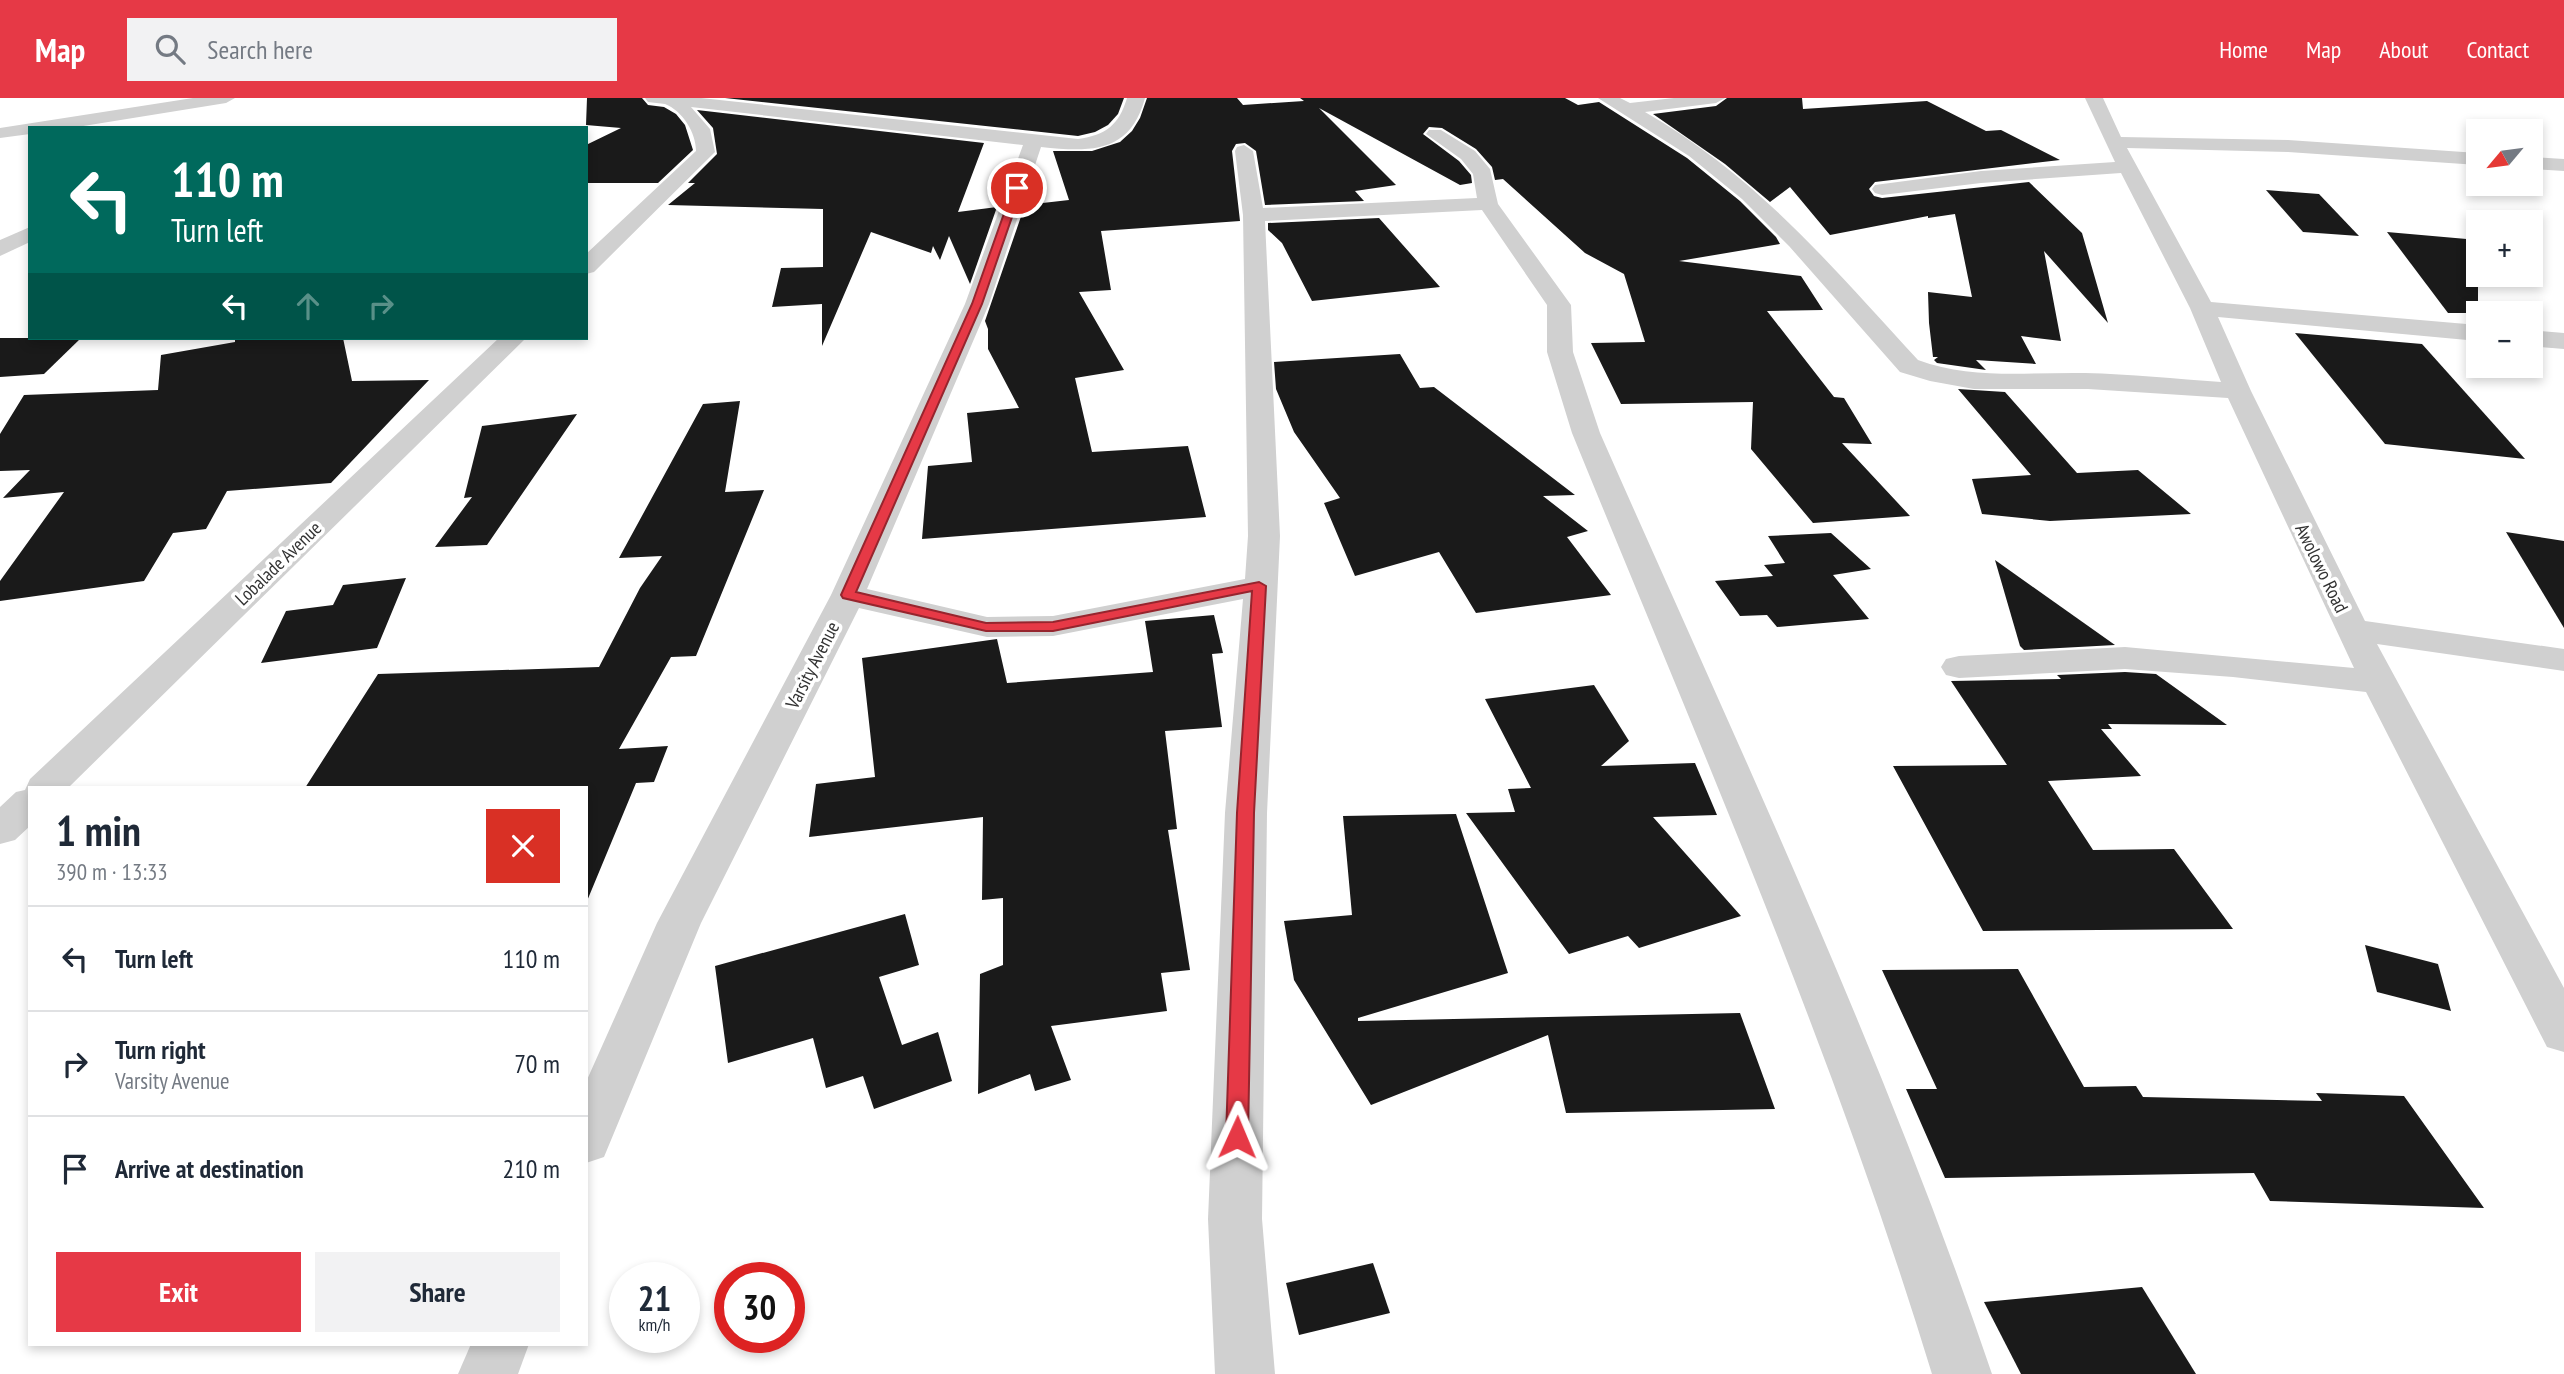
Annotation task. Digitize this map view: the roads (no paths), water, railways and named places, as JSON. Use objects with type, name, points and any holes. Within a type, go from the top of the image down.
[{"type":"street","points":[[86,119],[116,98]]},
{"type":"street","points":[[44,126],[226,98]]},
{"type":"street","points":[[654,98],[1078,145],[1110,140],[1116,136],[1134,107],[1136,98]]},
{"type":"street","points":[[780,112],[832,98]]},
{"type":"street","points":[[1617,104],[1716,98]]},
{"type":"street","name":"Awolowo Road","points":[[2094,98],[2120,155],[2202,308],[2238,391],[2352,630],[2564,1032]]},
{"type":"street","points":[[588,265],[706,152],[707,138],[702,127],[673,101]]},
{"type":"street","points":[[1617,104],[1681,142],[1724,174],[1784,229],[1909,366],[1929,375],[1952,379],[2088,381],[2238,391]]},
{"type":"street","points":[[0,134],[28,129]]},
{"type":"street","points":[[1435,134],[1468,155],[1483,173],[1488,204],[1559,305],[1560,352],[1586,433],[1815,972],[1920,1243],[1962,1374]]},
{"type":"street","name":"Varsity Avenue","points":[[588,1136],[679,923],[848,595],[977,304],[1034,141]]},
{"type":"street","points":[[1882,189],[1981,177],[2120,155],[2288,146],[2466,158]]},
{"type":"street","points":[[1244,151],[1254,215],[1264,536],[1246,813],[1235,1219],[1245,1374]]},
{"type":"street","points":[[2543,164],[2564,165]]},
{"type":"street","points":[[1254,215],[1488,204]]},
{"type":"street","points":[[0,249],[28,234]]},
{"type":"street","points":[[2202,308],[2466,332]]},
{"type":"street","points":[[2543,339],[2564,341]]},
{"type":"street","name":"Lobalade Avenue","points":[[46,786],[511,340]]},
{"type":"street","points":[[848,595],[986,627],[1053,626],[1259,586]]},
{"type":"street","points":[[2352,630],[2564,660]]},
{"type":"street","points":[[1959,667],[2125,659],[2233,666],[2379,682]]},
{"type":"street","points":[[0,830],[28,804]]},
{"type":"street","points":[[488,1374],[499,1346]]}]
